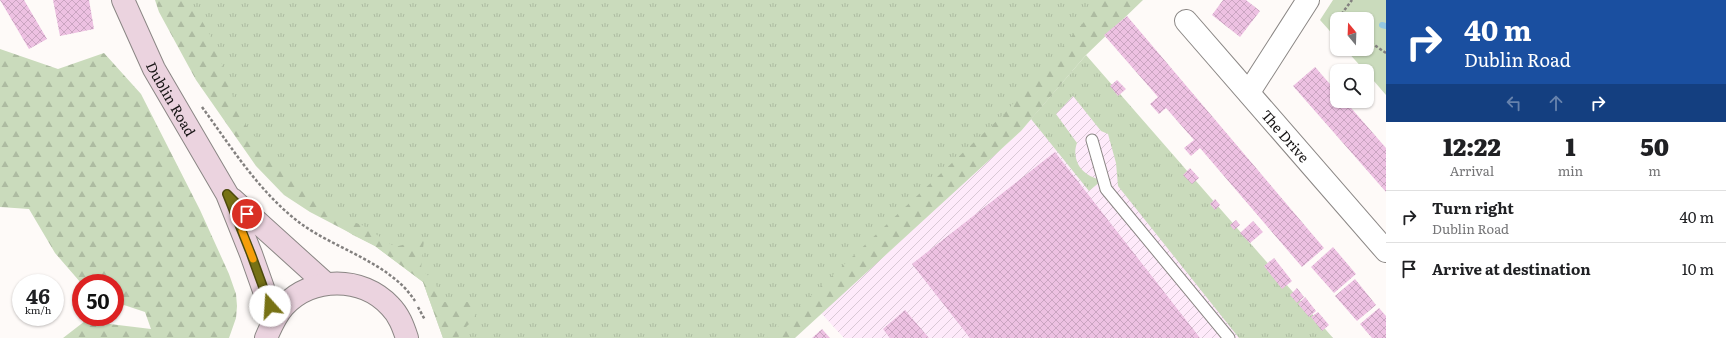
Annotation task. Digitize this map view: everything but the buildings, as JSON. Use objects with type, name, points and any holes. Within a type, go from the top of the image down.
[{"type":"main road","name":"Dublin Road","points":[[123,0],[154,69],[227,194],[251,254],[270,329]]},
{"type":"main road","name":"Dublin Road","points":[[227,194],[326,284]]},
{"type":"main road","points":[[270,329],[285,306],[298,294],[326,284],[342,283],[358,286],[375,294],[390,306],[398,316],[407,338]]},
{"type":"street","points":[[1249,92],[1308,0]]},
{"type":"street","name":"The Drive","points":[[1186,21],[1386,251]]},
{"type":"lane","points":[[1092,140],[1106,189],[1229,338]]},
{"type":"path","points":[[1343,12],[1352,0]]},
{"type":"path","points":[[1374,45],[1386,54]]},
{"type":"path","points":[[200,104],[270,198],[300,223],[328,241],[366,260],[392,277],[408,290],[422,313],[426,326]]},
{"type":"shaded area","points":[[1062,83],[1333,338],[844,338],[821,313],[1021,131]]},
{"type":"green space","points":[[155,0],[190,0],[215,44],[235,103],[247,127],[287,175],[339,217],[362,225],[395,247],[424,239],[421,269],[435,282],[442,302],[471,302],[476,317],[461,332],[458,338],[443,338],[423,282],[375,246],[310,212],[284,195],[256,166],[196,80],[159,12]]},
{"type":"green space","points":[[156,0],[1117,0],[1021,108],[776,338],[443,338],[423,282],[375,246],[353,235],[316,211],[256,147]]},
{"type":"green space","points":[[1103,0],[1143,0],[1086,55],[1021,131],[795,338],[766,338],[1004,114]]},
{"type":"green space","points":[[1333,0],[1386,0],[1386,95],[1374,81],[1374,64],[1359,64],[1351,56],[1374,56],[1374,12],[1330,12],[1330,31],[1320,20]]},
{"type":"green space","points":[[0,49],[58,69],[104,53],[141,94],[200,210],[229,274],[236,294],[237,306],[236,318],[229,338],[63,338],[79,326],[124,326],[151,329],[145,312],[124,305],[124,274],[73,274],[55,253],[29,209],[0,207]]},
{"type":"green space","points":[[1086,55],[1333,338],[1239,338],[1118,186],[1116,163],[1108,134],[1101,131],[1073,96],[1056,114],[1077,143],[1075,151],[1076,160],[1080,168],[1089,175],[1101,181],[1089,191],[1031,119]]},
{"type":"waterway","points":[[1382,25],[1386,26]]},
{"type":"slow traffic","points":[[242,231],[253,259]]},
{"type":"route","points":[[247,214],[227,194],[270,306]]}]
